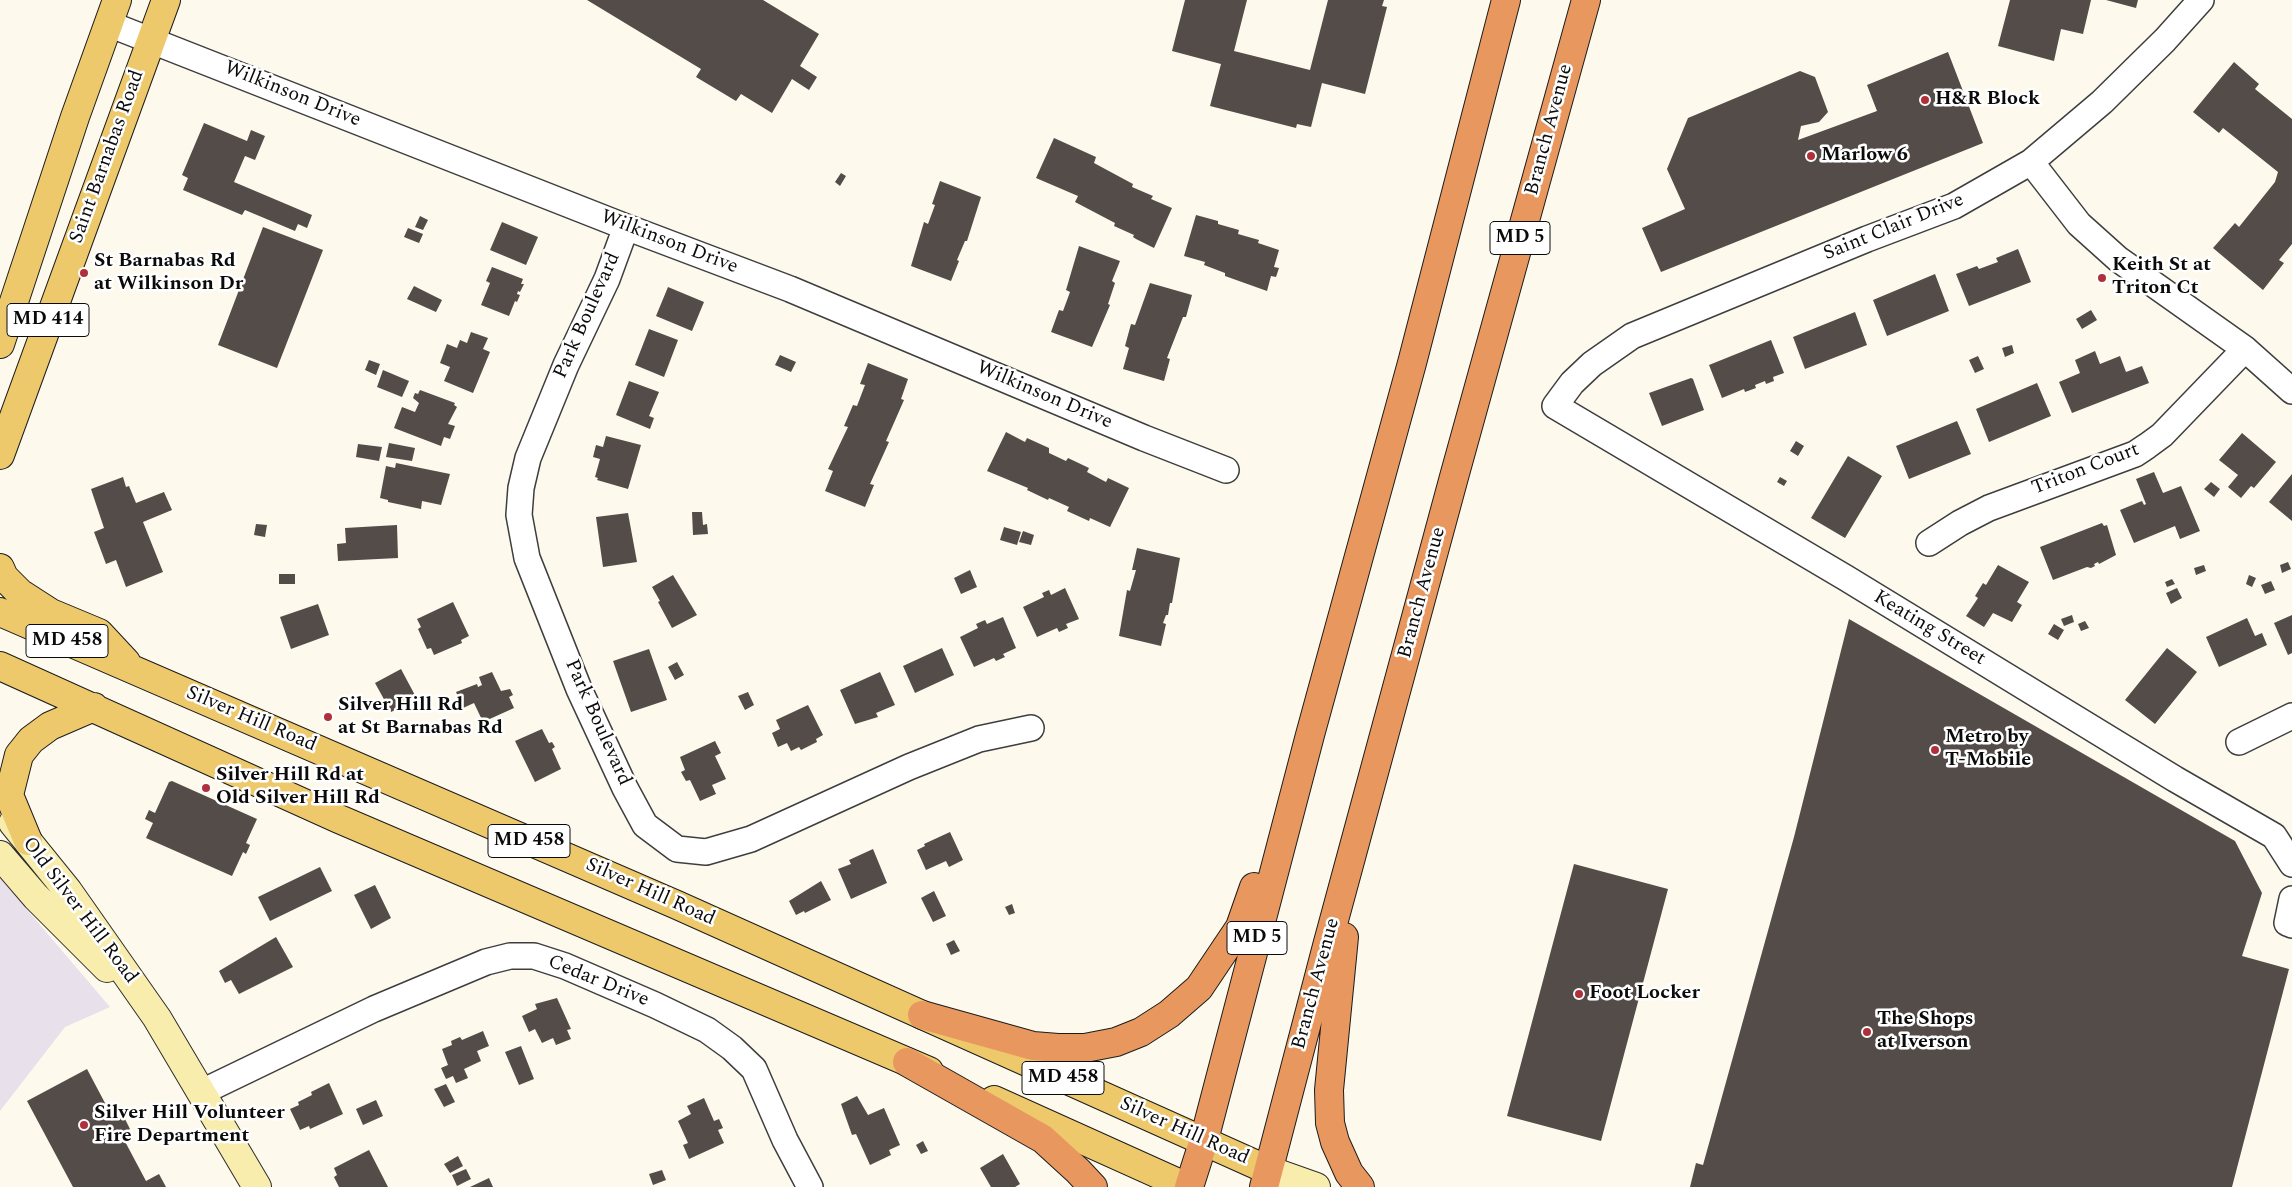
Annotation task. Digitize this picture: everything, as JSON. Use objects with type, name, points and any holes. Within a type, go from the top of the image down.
[{"type":"highway","name":"MD 5","points":[[1188,1187],[1204,1140],[1310,735],[1419,336],[1506,0]]},
{"type":"highway","name":"Branch Avenue","points":[[1266,1178],[1354,846],[1586,0]]},
{"type":"highway","points":[[922,1015],[1033,1046],[1085,1048],[1116,1042],[1141,1032],[1170,1014],[1199,988],[1240,927],[1310,735]]},
{"type":"highway","points":[[1354,846],[1334,1024],[1329,1090],[1330,1123],[1335,1142],[1349,1173],[1360,1187]]},
{"type":"highway","points":[[907,1062],[1043,1140],[1093,1187]]},
{"type":"main road","name":"Saint Barnabas Road","points":[[0,456],[166,0]]},
{"type":"main road","name":"Saint Barnabas Road","points":[[0,344],[75,117],[113,12]]},
{"type":"main road","points":[[0,568],[4,577],[20,594],[51,613],[99,633],[134,670]]},
{"type":"main road","name":"Silver Hill Road","points":[[0,612],[668,901],[1204,1140],[1266,1178]]},
{"type":"main road","name":"MD 458","points":[[0,666],[339,819],[907,1062],[1188,1187]]},
{"type":"main road","points":[[28,841],[9,795],[19,755],[31,740],[50,726],[94,707]]},
{"type":"street","name":"Saint Clair Drive","points":[[1555,406],[1572,383],[1592,364],[1632,336],[1867,239],[1954,206],[2031,162],[2102,102],[2165,40],[2201,0]]},
{"type":"street","name":"Wilkinson Drive","points":[[113,12],[152,40],[626,227],[790,289],[1144,438],[1226,470]]},
{"type":"street","points":[[2031,162],[2080,224],[2118,259],[2245,349],[2292,391]]},
{"type":"street","name":"Park Boulevard","points":[[626,227],[607,279],[566,365],[528,458],[521,488],[519,515],[527,558],[579,688],[625,788],[645,825],[677,849],[706,852],[751,840],[909,767],[979,739],[1031,728]]},
{"type":"street","name":"Triton Court","points":[[1930,543],[1960,523],[1990,508],[2135,454],[2162,434],[2245,349]]},
{"type":"street","name":"Keating Street","points":[[1555,406],[1846,578],[2175,779],[2274,836],[2292,864]]},
{"type":"street","points":[[2239,742],[2292,716]]},
{"type":"street","name":"Old Silver Hill Road","points":[[0,806],[68,891],[157,1018],[257,1187]]},
{"type":"street","name":"Old Silver Hill Road","points":[[0,855],[36,897],[157,1018]]},
{"type":"street","points":[[2292,899],[2288,923],[2292,924]]},
{"type":"street","name":"Cedar Drive","points":[[202,1092],[374,1009],[477,966],[510,956],[534,956],[565,966],[656,1005],[708,1030],[732,1048],[754,1069],[785,1140],[810,1187]]},
{"type":"street","points":[[1266,1178],[1316,1187]]},
{"type":"shaded area","points":[[0,878],[110,1007],[65,1027],[0,1111]]},
{"type":"building","points":[[587,0],[763,0],[819,34],[800,66],[817,77],[809,90],[792,79],[772,113],[741,94],[736,101],[696,77],[701,69]]},
{"type":"building","points":[[1185,0],[1247,0],[1234,51],[1310,70],[1328,0],[1384,0],[1382,6],[1387,7],[1365,94],[1322,83],[1311,127],[1297,124],[1296,128],[1210,106],[1221,64],[1172,51]]},
{"type":"building","points":[[2010,0],[2091,0],[2083,34],[2061,29],[2054,61],[1998,46]]},
{"type":"building","points":[[2106,0],[2138,0],[2136,8]]},
{"type":"building","name":"Marlow 6","points":[[1948,52],[1983,143],[1661,272],[1642,228],[1685,209],[1667,169],[1688,118],[1800,71],[1815,77],[1828,112],[1819,122],[1801,126],[1798,140],[1877,111],[1867,85]]},
{"type":"building","points":[[2234,62],[2259,84],[2255,89],[2292,119],[2292,244],[2279,260],[2284,263],[2263,290],[2213,248],[2235,223],[2239,227],[2275,182],[2278,172],[2223,128],[2219,133],[2193,112]]},
{"type":"building","points":[[204,123],[247,141],[251,130],[265,136],[255,160],[245,156],[234,182],[312,215],[307,228],[298,224],[295,231],[245,210],[242,215],[183,190],[188,178],[182,175]]},
{"type":"building","points":[[1054,138],[1096,157],[1094,163],[1133,184],[1132,187],[1153,196],[1151,199],[1172,208],[1154,248],[1136,239],[1133,237],[1134,235],[1114,226],[1115,223],[1075,202],[1078,196],[1036,178]]},
{"type":"building","points":[[841,173],[846,176],[840,186],[835,182]]},
{"type":"building","points":[[940,181],[981,197],[967,241],[965,241],[957,260],[959,261],[951,281],[911,266],[924,222],[928,224],[935,205],[932,204]]},
{"type":"building","points":[[1196,215],[1218,221],[1218,224],[1239,230],[1238,234],[1259,240],[1258,243],[1279,250],[1274,267],[1279,268],[1276,277],[1271,276],[1267,291],[1225,276],[1225,273],[1204,265],[1205,262],[1184,256]]},
{"type":"building","points":[[420,216],[428,220],[423,230],[415,227]]},
{"type":"building","points":[[502,222],[538,237],[526,265],[490,250]]},
{"type":"building","points":[[263,227],[323,250],[277,368],[218,345]]},
{"type":"building","points":[[408,228],[423,234],[419,243],[404,237]]},
{"type":"building","points":[[1079,246],[1120,261],[1112,281],[1115,283],[1108,304],[1110,305],[1092,347],[1051,332],[1059,310],[1063,311],[1070,292],[1066,290]]},
{"type":"building","points":[[2018,249],[2031,282],[1969,306],[1956,274],[1977,266],[1979,269],[1998,262],[1996,258]]},
{"type":"building","points":[[492,267],[523,279],[521,284],[524,284],[517,294],[520,295],[517,302],[515,301],[509,316],[481,305],[490,283],[486,281]]},
{"type":"building","points":[[1935,274],[1949,311],[1887,336],[1873,300]]},
{"type":"building","points":[[1150,283],[1192,295],[1186,317],[1183,317],[1167,358],[1170,359],[1164,381],[1123,369],[1129,348],[1125,346],[1131,324],[1135,325]]},
{"type":"building","points":[[414,286],[442,300],[436,312],[407,299]]},
{"type":"building","points":[[668,287],[704,302],[692,331],[656,316]]},
{"type":"building","points":[[2091,310],[2097,320],[2082,329],[2076,319]]},
{"type":"building","points":[[1855,312],[1867,345],[1805,369],[1793,337]]},
{"type":"building","points":[[649,329],[678,340],[664,377],[635,365]]},
{"type":"building","points":[[471,332],[488,338],[483,349],[490,352],[473,393],[444,381],[450,367],[440,363],[447,344],[457,348],[460,340],[467,343]]},
{"type":"building","points":[[1771,340],[1784,373],[1773,377],[1774,381],[1766,384],[1765,381],[1755,385],[1756,388],[1745,392],[1744,389],[1722,398],[1709,365]]},
{"type":"building","points":[[2012,345],[2014,353],[2005,357],[2002,348]]},
{"type":"building","points":[[2095,351],[2100,364],[2120,356],[2126,372],[2142,366],[2149,383],[2072,413],[2059,382],[2080,373],[2075,360]]},
{"type":"building","points":[[780,355],[796,362],[791,372],[775,365]]},
{"type":"building","points":[[1978,356],[1984,369],[1975,373],[1969,360]]},
{"type":"building","points":[[369,360],[380,364],[376,375],[365,370]]},
{"type":"building","points":[[868,363],[908,379],[901,399],[904,400],[886,441],[889,442],[870,484],[874,485],[865,507],[825,491],[833,471],[828,469],[848,427],[844,426],[853,405],[857,406],[865,385],[860,384]]},
{"type":"building","points":[[383,370],[409,381],[402,397],[377,387]]},
{"type":"building","points":[[1691,378],[1704,410],[1662,426],[1649,393]]},
{"type":"building","points":[[629,381],[659,392],[649,416],[654,418],[650,429],[616,415]]},
{"type":"building","points":[[2037,383],[2051,416],[1989,442],[1976,409]]},
{"type":"building","points":[[420,390],[455,403],[454,405],[457,407],[448,424],[455,426],[450,439],[444,437],[441,446],[394,428],[402,407],[415,412],[419,403],[413,398],[415,393],[418,394]]},
{"type":"building","points":[[1957,421],[1971,454],[1909,479],[1896,446]]},
{"type":"building","points":[[1006,432],[1025,442],[1027,438],[1049,448],[1049,453],[1066,461],[1068,458],[1089,468],[1087,472],[1106,482],[1108,478],[1129,488],[1110,527],[1090,518],[1089,521],[1067,511],[1069,507],[1049,498],[1048,500],[1027,490],[1028,488],[987,471]]},
{"type":"building","points":[[2242,433],[2276,462],[2254,488],[2251,486],[2241,498],[2228,487],[2238,475],[2219,460]]},
{"type":"building","points":[[606,436],[641,445],[628,489],[597,480],[598,478],[595,477],[600,459],[593,457],[596,445],[603,447]]},
{"type":"building","points":[[1796,441],[1804,446],[1798,456],[1790,451]]},
{"type":"building","points":[[389,443],[415,448],[412,461],[386,457]]},
{"type":"building","points":[[358,444],[382,447],[379,461],[356,457]]},
{"type":"building","points":[[1848,456],[1882,476],[1845,538],[1811,518]]},
{"type":"building","points":[[396,463],[450,474],[441,505],[422,501],[421,509],[388,502],[388,500],[380,498],[386,466],[395,468]]},
{"type":"building","points":[[2154,472],[2163,493],[2181,486],[2200,531],[2180,539],[2175,526],[2134,543],[2120,510],[2142,501],[2144,505],[2146,504],[2136,479]]},
{"type":"building","points":[[2292,474],[2292,521],[2269,502]]},
{"type":"building","points":[[123,477],[126,487],[129,486],[136,503],[164,492],[172,510],[143,522],[163,572],[126,587],[116,560],[106,564],[94,532],[104,528],[91,489]]},
{"type":"building","points":[[1780,477],[1787,481],[1784,486],[1777,482]]},
{"type":"building","points":[[2211,482],[2220,489],[2214,497],[2204,489]]},
{"type":"building","points":[[692,512],[702,512],[703,525],[707,524],[708,534],[693,535]]},
{"type":"building","points":[[628,513],[637,562],[603,567],[596,517]]},
{"type":"building","points":[[2102,523],[2104,526],[2107,525],[2116,555],[2099,564],[2098,562],[2094,564],[2095,566],[2091,568],[2087,567],[2053,580],[2040,547]]},
{"type":"building","points":[[256,524],[267,525],[265,537],[254,535]]},
{"type":"building","points":[[397,525],[398,558],[338,561],[337,544],[346,543],[345,528]]},
{"type":"building","points":[[1004,527],[1021,532],[1017,545],[1000,540]]},
{"type":"building","points":[[1023,531],[1034,535],[1031,545],[1019,542]]},
{"type":"building","points":[[1137,548],[1180,558],[1172,603],[1170,603],[1168,615],[1166,615],[1163,623],[1166,624],[1161,646],[1119,636],[1127,590],[1130,591],[1136,570],[1132,570]]},
{"type":"building","points":[[2288,562],[2291,569],[2282,573],[2280,565]]},
{"type":"building","points":[[1998,565],[2029,582],[2017,602],[2022,605],[2012,622],[1993,613],[1984,627],[1966,616],[1978,598],[1975,596],[1983,583],[1986,585]]},
{"type":"building","points":[[2204,565],[2206,571],[2196,575],[2194,568]]},
{"type":"building","points":[[970,570],[977,587],[961,594],[954,578]]},
{"type":"building","points":[[279,574],[295,574],[295,584],[279,584]]},
{"type":"building","points":[[673,575],[697,615],[672,628],[652,587]]},
{"type":"building","points":[[2249,575],[2256,578],[2252,587],[2246,584]]},
{"type":"building","points":[[2172,579],[2175,584],[2167,587],[2165,582]]},
{"type":"building","points":[[2271,581],[2275,590],[2265,594],[2261,585]]},
{"type":"building","points":[[1065,588],[1079,619],[1066,624],[1068,628],[1059,632],[1057,628],[1037,637],[1023,607],[1044,597],[1042,593],[1049,590],[1051,595]]},
{"type":"building","points":[[2177,588],[2182,598],[2171,604],[2166,593]]},
{"type":"building","points":[[453,602],[469,636],[461,640],[462,643],[434,655],[431,648],[427,649],[418,629],[421,627],[417,619]]},
{"type":"building","points":[[318,604],[329,635],[291,649],[280,617]]},
{"type":"building","points":[[2072,615],[2074,622],[2064,626],[2061,619]]},
{"type":"building","points":[[2292,615],[2292,653],[2288,655],[2274,623]]},
{"type":"building","points":[[1003,617],[1016,648],[1003,654],[1005,657],[996,661],[994,658],[974,667],[960,637],[978,628],[976,624],[985,620],[987,624]]},
{"type":"building","points":[[2247,618],[2255,636],[2262,633],[2267,645],[2219,667],[2206,637]]},
{"type":"building","points":[[1849,619],[2235,841],[2262,893],[2242,956],[2289,969],[2232,1187],[1690,1187],[1696,1163],[1703,1165],[1794,837]]},
{"type":"building","points":[[2085,621],[2089,628],[2081,631],[2078,624]]},
{"type":"building","points":[[2054,624],[2064,630],[2058,640],[2048,634]]},
{"type":"building","points":[[942,648],[954,675],[915,693],[903,666]]},
{"type":"building","points":[[2167,648],[2197,672],[2155,724],[2125,700]]},
{"type":"building","points":[[649,649],[667,700],[631,712],[613,661]]},
{"type":"building","points":[[677,662],[684,675],[675,680],[668,667]]},
{"type":"building","points":[[401,669],[417,699],[391,712],[375,683]]},
{"type":"building","points":[[492,672],[501,691],[510,689],[513,695],[509,697],[514,708],[483,722],[474,703],[463,708],[456,692],[477,684],[478,687],[482,685],[479,677]]},
{"type":"building","points":[[880,672],[895,705],[876,713],[878,717],[855,724],[840,690]]},
{"type":"building","points":[[748,692],[754,705],[745,710],[738,696]]},
{"type":"building","points":[[808,705],[823,735],[816,739],[817,742],[801,750],[799,747],[791,751],[787,743],[778,747],[772,733],[780,729],[776,720]]},
{"type":"building","points":[[542,729],[549,743],[552,742],[555,747],[552,749],[561,769],[535,782],[515,741]]},
{"type":"building","points":[[715,741],[721,753],[715,756],[726,779],[712,785],[716,794],[700,801],[690,780],[686,781],[681,772],[685,770],[680,757]]},
{"type":"building","points":[[172,781],[257,819],[246,843],[250,845],[246,854],[243,852],[232,876],[146,838],[153,823],[145,819],[149,810],[155,813],[169,782]]},
{"type":"building","points":[[950,832],[963,860],[949,867],[946,861],[926,870],[917,850],[925,846],[924,844]]},
{"type":"building","points":[[873,849],[887,883],[851,899],[838,869],[851,864],[849,860]]},
{"type":"building","points":[[1574,864],[1668,889],[1601,1141],[1507,1116]]},
{"type":"building","points":[[320,867],[332,891],[270,921],[258,897]]},
{"type":"building","points":[[821,881],[831,900],[805,913],[804,911],[796,915],[789,901]]},
{"type":"building","points":[[375,885],[391,918],[371,929],[354,895]]},
{"type":"building","points":[[934,891],[946,916],[933,922],[921,898]]},
{"type":"building","points":[[1012,904],[1015,913],[1009,915],[1005,907]]},
{"type":"building","points":[[276,937],[293,967],[239,994],[231,980],[225,983],[219,971]]},
{"type":"building","points":[[954,940],[960,951],[951,955],[946,944]]},
{"type":"building","points":[[557,998],[571,1029],[567,1030],[571,1039],[556,1045],[553,1038],[542,1043],[535,1029],[529,1032],[522,1016],[537,1009],[535,1004]]},
{"type":"building","points":[[483,1031],[489,1046],[477,1051],[481,1061],[464,1069],[468,1078],[456,1083],[453,1076],[446,1079],[441,1068],[448,1065],[442,1049],[452,1045],[451,1041],[460,1037],[462,1040]]},
{"type":"building","points":[[521,1046],[534,1079],[519,1085],[505,1052]]},
{"type":"building","name":"Silver Hill Volunteer Fire Department","points":[[87,1069],[114,1120],[123,1115],[130,1129],[121,1134],[146,1181],[159,1174],[166,1187],[73,1187],[27,1101]]},
{"type":"building","points":[[329,1083],[343,1114],[310,1129],[309,1126],[300,1130],[290,1109],[299,1105],[298,1102],[312,1095],[311,1092]]},
{"type":"building","points":[[446,1084],[455,1102],[444,1107],[434,1089]]},
{"type":"building","points":[[857,1096],[868,1115],[884,1108],[900,1145],[889,1150],[891,1155],[870,1165],[856,1134],[852,1135],[841,1104]]},
{"type":"building","points":[[704,1098],[714,1121],[719,1119],[723,1128],[718,1130],[724,1143],[689,1159],[683,1145],[688,1143],[678,1121],[691,1114],[687,1106]]},
{"type":"building","points":[[376,1100],[383,1116],[363,1125],[356,1109]]},
{"type":"building","points":[[923,1141],[928,1151],[921,1154],[916,1145]]},
{"type":"building","points":[[369,1150],[388,1187],[339,1187],[334,1177],[337,1175],[334,1168]]},
{"type":"building","points":[[1003,1154],[1020,1184],[1015,1187],[991,1187],[980,1168]]},
{"type":"building","points":[[458,1156],[463,1166],[450,1173],[444,1164]]},
{"type":"building","points":[[466,1169],[471,1179],[457,1186],[452,1175]]},
{"type":"building","points":[[662,1170],[666,1180],[653,1185],[649,1174]]},
{"type":"building","points":[[489,1178],[493,1187],[470,1187]]},
{"type":"place","name":"H&R Block","points":[[1925,100]]},
{"type":"place","name":"Marlow 6","points":[[1811,156]]},
{"type":"place","name":"St Barnabas Rd at Wilkinson Dr","points":[[84,273]]},
{"type":"place","name":"Keith St at Triton Ct","points":[[2102,278]]},
{"type":"place","name":"Silver Hill Rd at St Barnabas Rd","points":[[328,717]]},
{"type":"place","name":"Metro by T-Mobile","points":[[1935,750]]},
{"type":"place","name":"Silver Hill Rd at Old Silver Hill Rd","points":[[206,788]]},
{"type":"place","name":"Foot Locker","points":[[1579,994]]},
{"type":"place","name":"The Shops at Iverson","points":[[1867,1032]]},
{"type":"place","name":"Silver Hill Volunteer Fire Department","points":[[84,1125]]}]
